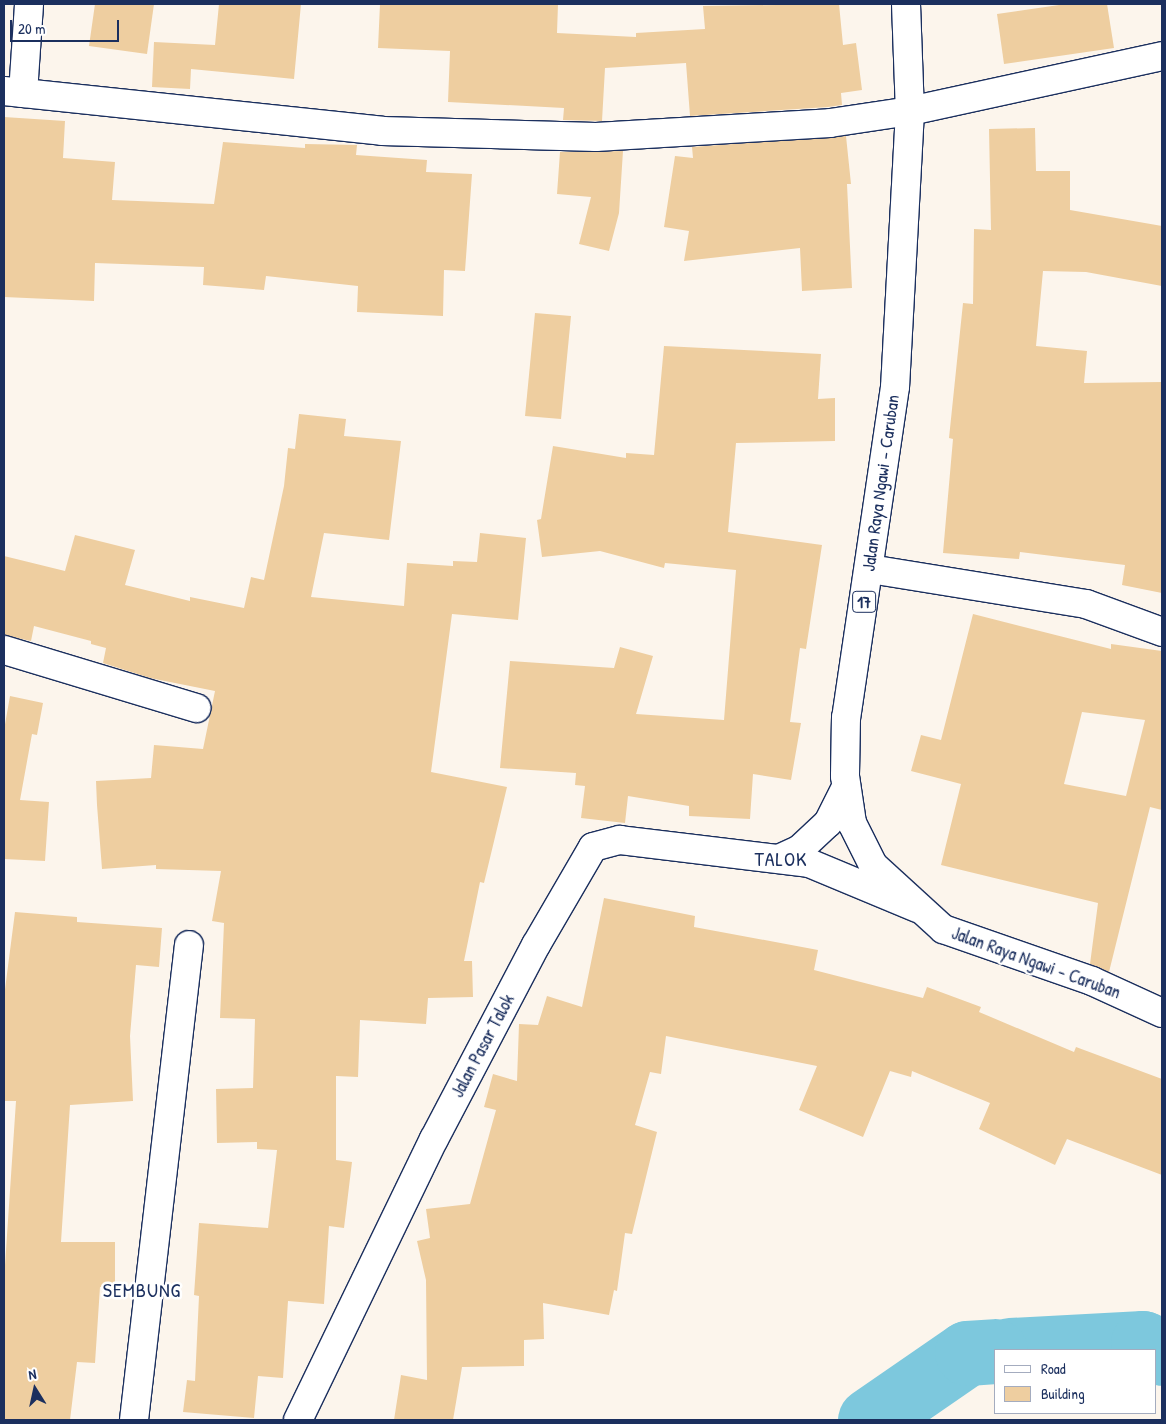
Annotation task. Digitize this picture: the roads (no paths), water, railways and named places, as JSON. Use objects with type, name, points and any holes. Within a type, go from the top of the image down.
[{"type":"main road","points":[[29,4],[13,92],[382,131],[488,136],[596,137],[830,123],[910,111],[1162,56]]},
{"type":"main road","name":"Jalan Raya Ngawi - Caruban","points":[[906,4],[910,111],[895,387],[870,569],[846,717],[846,787],[852,823],[873,865],[943,929],[1092,981],[1162,1013]]},
{"type":"main road","points":[[870,569],[1086,604],[1162,632]]},
{"type":"main road","points":[[4,650],[196,708]]},
{"type":"main road","points":[[781,858],[800,849],[828,823],[846,787]]},
{"type":"main road","name":"Jalan Pasar Talok","points":[[298,1420],[434,1139],[536,945],[593,847],[620,840],[704,852],[809,862],[919,909]]},
{"type":"main road","points":[[134,1420],[189,945]]},
{"type":"waterway","points":[[1029,1349],[1143,1343],[1154,1349]]},
{"type":"waterway","points":[[1156,1350],[1162,1353]]},
{"type":"waterway","points":[[870,1420],[967,1353],[994,1351]]},
{"type":"district","name":"TALOK","points":[[781,858]]},
{"type":"district","name":"SEMBUNG","points":[[142,1289]]}]
